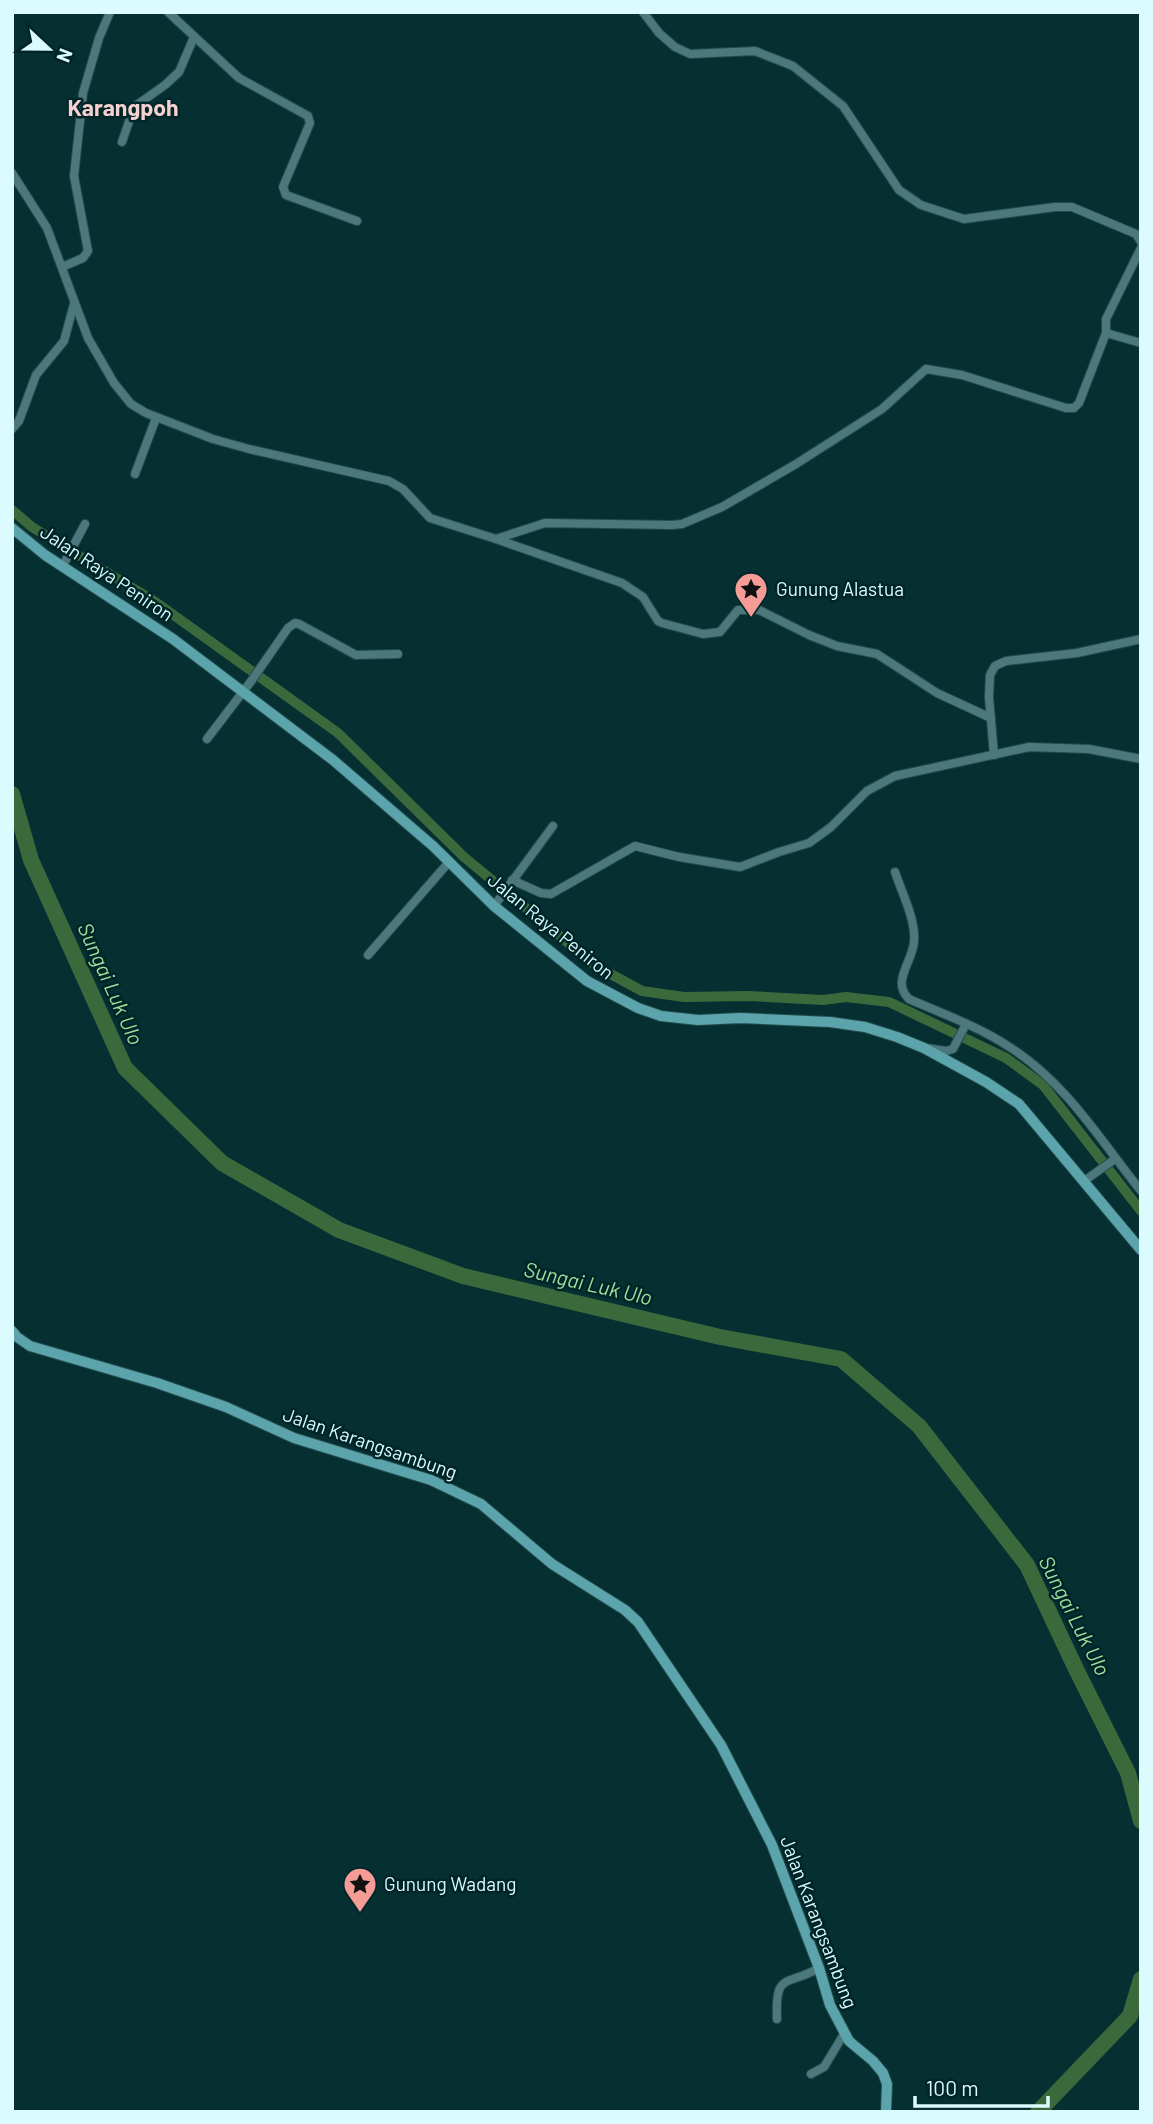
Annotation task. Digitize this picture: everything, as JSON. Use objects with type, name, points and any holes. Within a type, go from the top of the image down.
[{"type":"main road","name":"Jalan Raya Peniron","points":[[12,528],[244,690],[378,797],[494,906],[587,981],[619,1000],[661,1016],[698,1020],[741,1018],[854,1025],[924,1048],[1013,1098],[1141,1250]]},
{"type":"main road","name":"Jalan Karangsambung","points":[[12,1331],[30,1346],[157,1383],[226,1407],[294,1438],[453,1489],[481,1504],[552,1564],[625,1610],[638,1622],[721,1745],[772,1845],[814,1970],[841,2038],[873,2061],[883,2073],[887,2084],[886,2112]]},
{"type":"street","points":[[62,267],[83,258],[88,251],[74,176],[83,93],[99,38],[110,12]]},
{"type":"street","points":[[168,12],[239,78],[308,116],[310,123],[283,187],[286,195],[357,221]]},
{"type":"street","points":[[643,12],[659,33],[675,47],[690,54],[758,52],[793,66],[844,106],[900,191],[920,205],[964,219],[1072,207],[1136,234],[1141,242]]},
{"type":"street","points":[[121,142],[134,107],[166,85],[179,72],[194,37]]},
{"type":"street","points":[[12,173],[47,229],[88,338],[114,383],[131,404],[156,418],[249,449],[389,481],[403,489],[433,520],[622,583],[643,597],[662,623],[703,634],[720,632],[738,610],[759,610],[837,646],[883,657],[936,693],[992,718]]},
{"type":"street","points":[[496,539],[545,523],[682,524],[722,507],[796,464],[882,409],[926,369],[961,374],[1072,408],[1079,403],[1106,333],[1106,319],[1141,248]]},
{"type":"street","points":[[12,429],[20,418],[36,375],[64,341],[74,304]]},
{"type":"street","points":[[1106,333],[1141,343]]},
{"type":"street","points":[[135,474],[156,418]]},
{"type":"street","points":[[65,563],[85,524]]},
{"type":"street","points":[[207,739],[288,628],[295,623],[356,655],[398,654]]},
{"type":"street","points":[[994,755],[990,679],[991,671],[997,664],[1077,653],[1141,639]]},
{"type":"street","points":[[510,882],[551,894],[635,846],[723,866],[745,866],[809,843],[831,827],[867,791],[895,776],[1029,747],[1089,749],[1141,759]]},
{"type":"street","points":[[494,906],[553,826]]},
{"type":"street","points":[[369,955],[449,862]]},
{"type":"street","points":[[895,872],[914,933],[912,952],[902,974],[901,989],[909,999],[964,1027],[1010,1046],[1056,1084],[1113,1161],[1141,1191]]},
{"type":"street","points":[[924,1048],[946,1051],[955,1047],[964,1027]]},
{"type":"street","points":[[1084,1181],[1113,1161]]},
{"type":"street","points":[[777,2019],[778,1991],[781,1985],[814,1970]]},
{"type":"street","points":[[811,2074],[821,2070],[841,2038]]},
{"type":"waterway","points":[[12,510],[32,527],[154,601],[338,733],[464,857],[596,966],[642,991],[684,997],[748,996],[823,1000],[846,997],[889,1002],[1006,1058],[1043,1085],[1141,1211]]},
{"type":"waterway","name":"Sungai Luk Ulo","points":[[12,794],[31,860],[125,1068],[222,1163],[339,1230],[463,1276],[720,1337],[841,1359],[919,1426],[1027,1565],[1128,1773],[1141,1821]]},
{"type":"waterway","name":"Sungai Luk Ulo","points":[[1038,2112],[1130,2016],[1141,1979]]},
{"type":"place","name":"Gunung Alastua","points":[[751,619]]},
{"type":"place","name":"Gunung Wadang","points":[[360,1914]]},
{"type":"district","name":"Karangpoh","points":[[123,108]]}]
